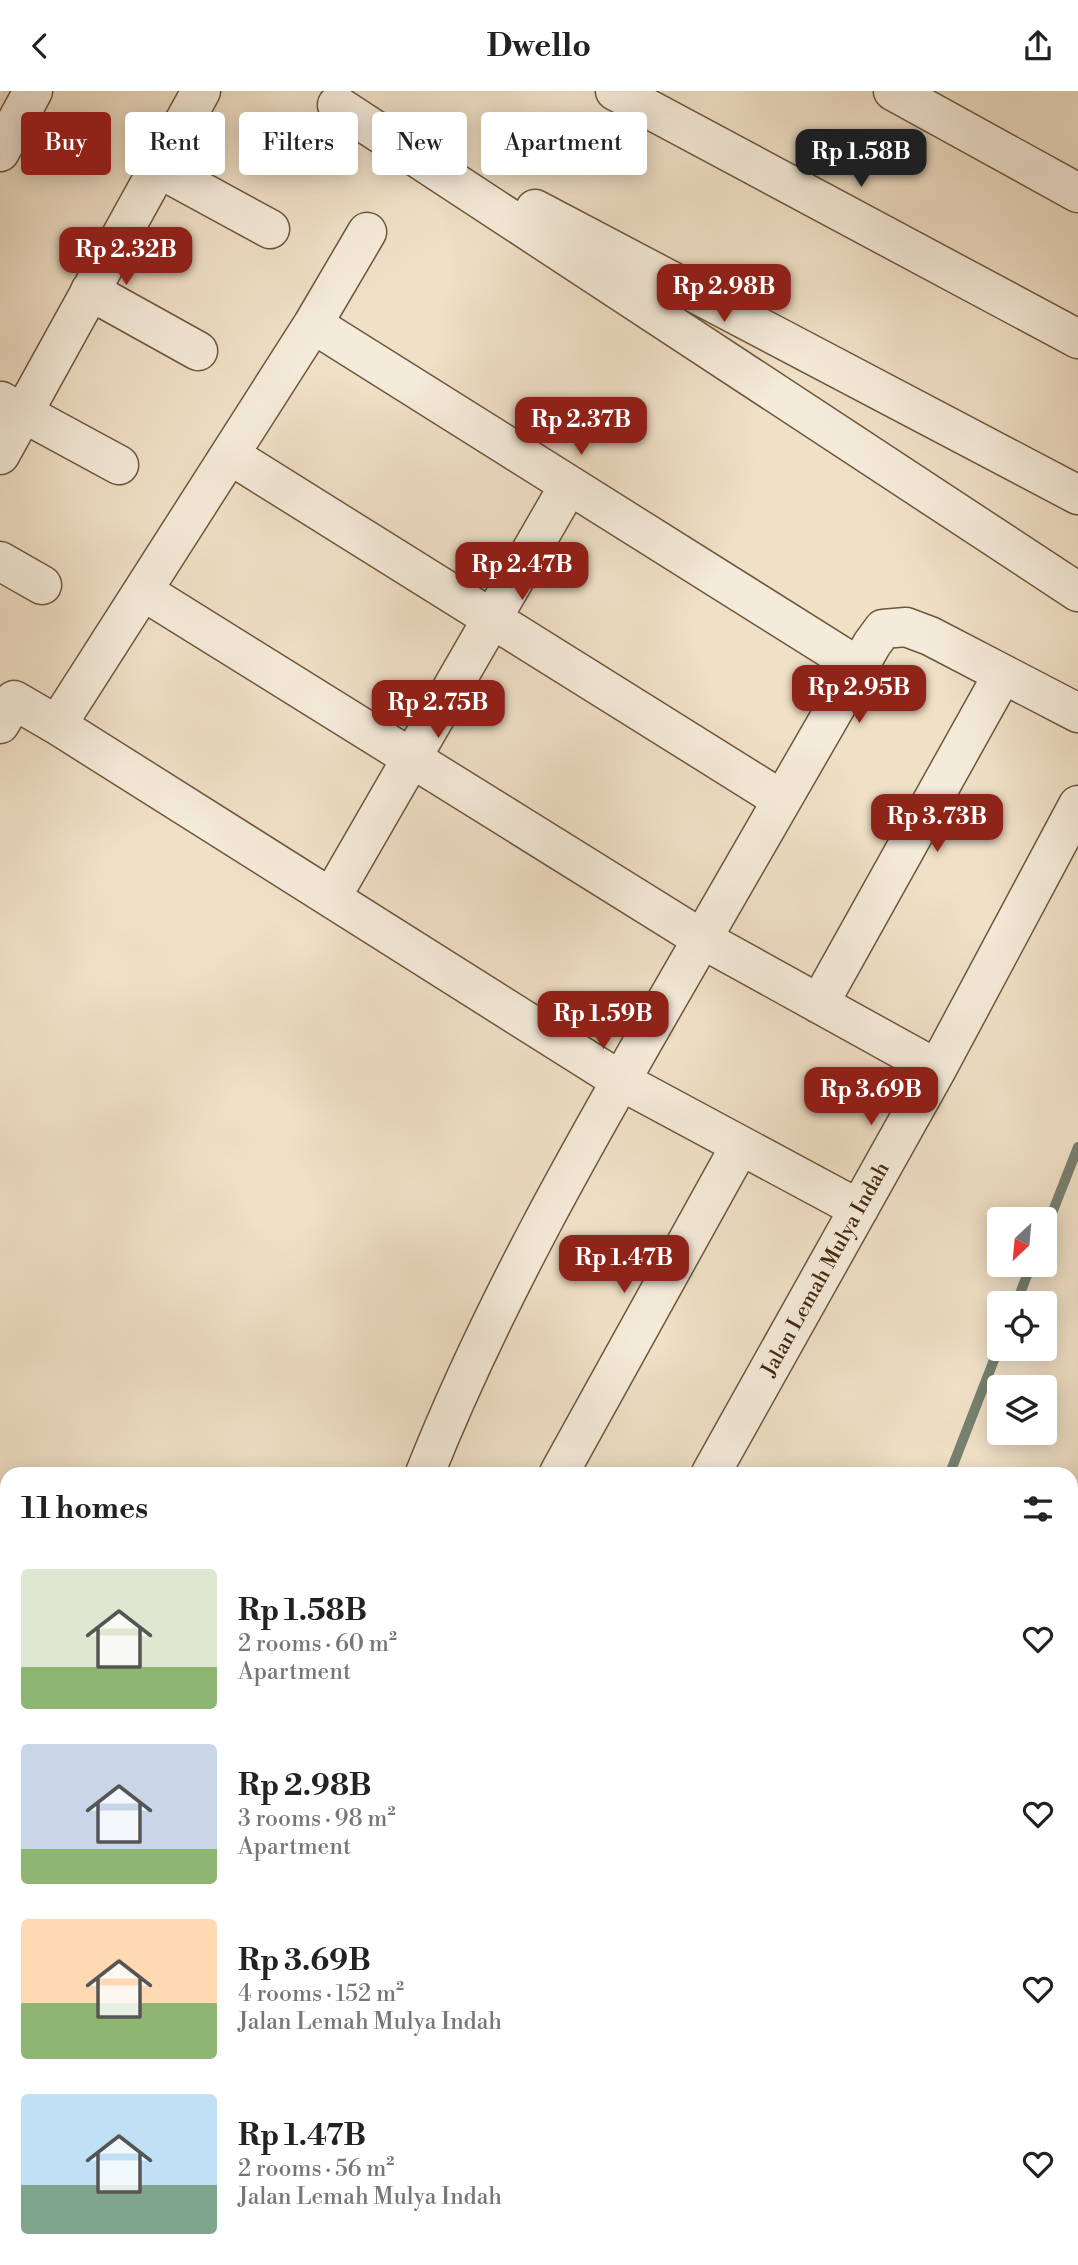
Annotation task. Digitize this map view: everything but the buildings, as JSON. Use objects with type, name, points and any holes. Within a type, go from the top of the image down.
[{"type":"street","points":[[0,152],[33,91]]},
{"type":"street","points":[[189,112],[201,91]]},
{"type":"street","points":[[615,91],[1078,339]]},
{"type":"street","points":[[893,91],[1078,193]]},
{"type":"street","points":[[324,98],[1078,495]]},
{"type":"street","points":[[324,98],[1078,592]]},
{"type":"street","points":[[0,454],[11,407],[90,291],[154,175]]},
{"type":"street","points":[[171,175],[270,229]]},
{"type":"street","points":[[57,725],[313,324],[367,232]]},
{"type":"street","points":[[90,291],[198,351]]},
{"type":"street","points":[[313,324],[859,667]]},
{"type":"street","points":[[11,407],[118,465]]},
{"type":"street","points":[[230,455],[782,800]]},
{"type":"street","points":[[331,898],[569,485]]},
{"type":"street","points":[[0,561],[42,585]]},
{"type":"street","points":[[143,591],[702,939],[937,1069]]},
{"type":"street","points":[[428,1467],[487,1328],[621,1081],[883,629],[906,627],[930,636],[1078,713]]},
{"type":"street","points":[[819,1004],[1003,674]]},
{"type":"street","points":[[0,724],[14,700],[621,1081],[859,1209]]},
{"type":"street","name":"Jalan Lemah Mulya Indah","points":[[713,1467],[937,1069],[1078,805]]},
{"type":"street","points":[[562,1467],[740,1146]]},
{"type":"waterway","points":[[1054,1207],[1078,1147]]},
{"type":"waterway","points":[[1021,1291],[1026,1277]]},
{"type":"waterway","points":[[952,1467],[994,1361]]}]
